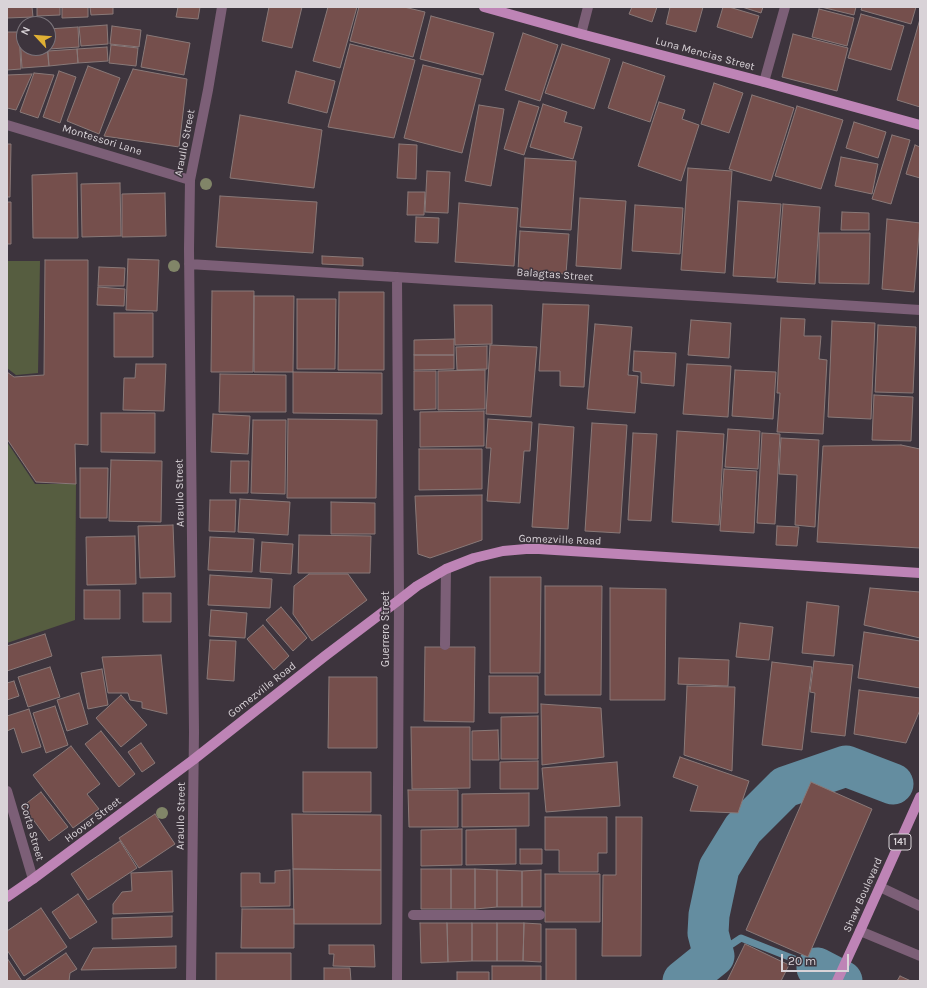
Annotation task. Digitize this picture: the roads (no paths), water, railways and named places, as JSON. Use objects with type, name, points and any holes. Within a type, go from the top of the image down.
[{"type":"main road","name":"Luna Mencias Street","points":[[484,7],[581,34],[766,77],[920,125]]},
{"type":"main road","name":"Gomezville Road","points":[[193,760],[417,586],[446,569],[487,554],[526,549],[920,573]]},
{"type":"main road","name":"Hoover Street","points":[[7,897],[193,760]]},
{"type":"main road","name":"Shaw Boulevard","points":[[837,981],[920,797]]},
{"type":"street","name":"Araullo Street","points":[[191,981],[194,732],[189,264],[190,180],[208,90],[222,7]]},
{"type":"street","points":[[581,34],[588,7]]},
{"type":"street","points":[[766,77],[785,7]]},
{"type":"street","name":"Montessori Lane","points":[[7,124],[190,180]]},
{"type":"street","name":"Balagtas Street","points":[[189,264],[920,310]]},
{"type":"street","name":"Guerrero Street","points":[[397,277],[399,600],[397,981]]},
{"type":"street","points":[[445,645],[446,569]]},
{"type":"street","name":"Corta Street","points":[[7,791],[33,879]]},
{"type":"street","points":[[880,887],[920,906]]},
{"type":"street","points":[[413,915],[540,915]]},
{"type":"street","points":[[860,931],[920,956]]},
{"type":"waterway","points":[[683,981],[714,956],[708,933],[709,915],[719,868],[743,829],[785,787],[846,766],[893,784]]},
{"type":"waterway","points":[[714,956],[741,938],[817,968]]},
{"type":"waterway","points":[[817,968],[842,981]]}]
